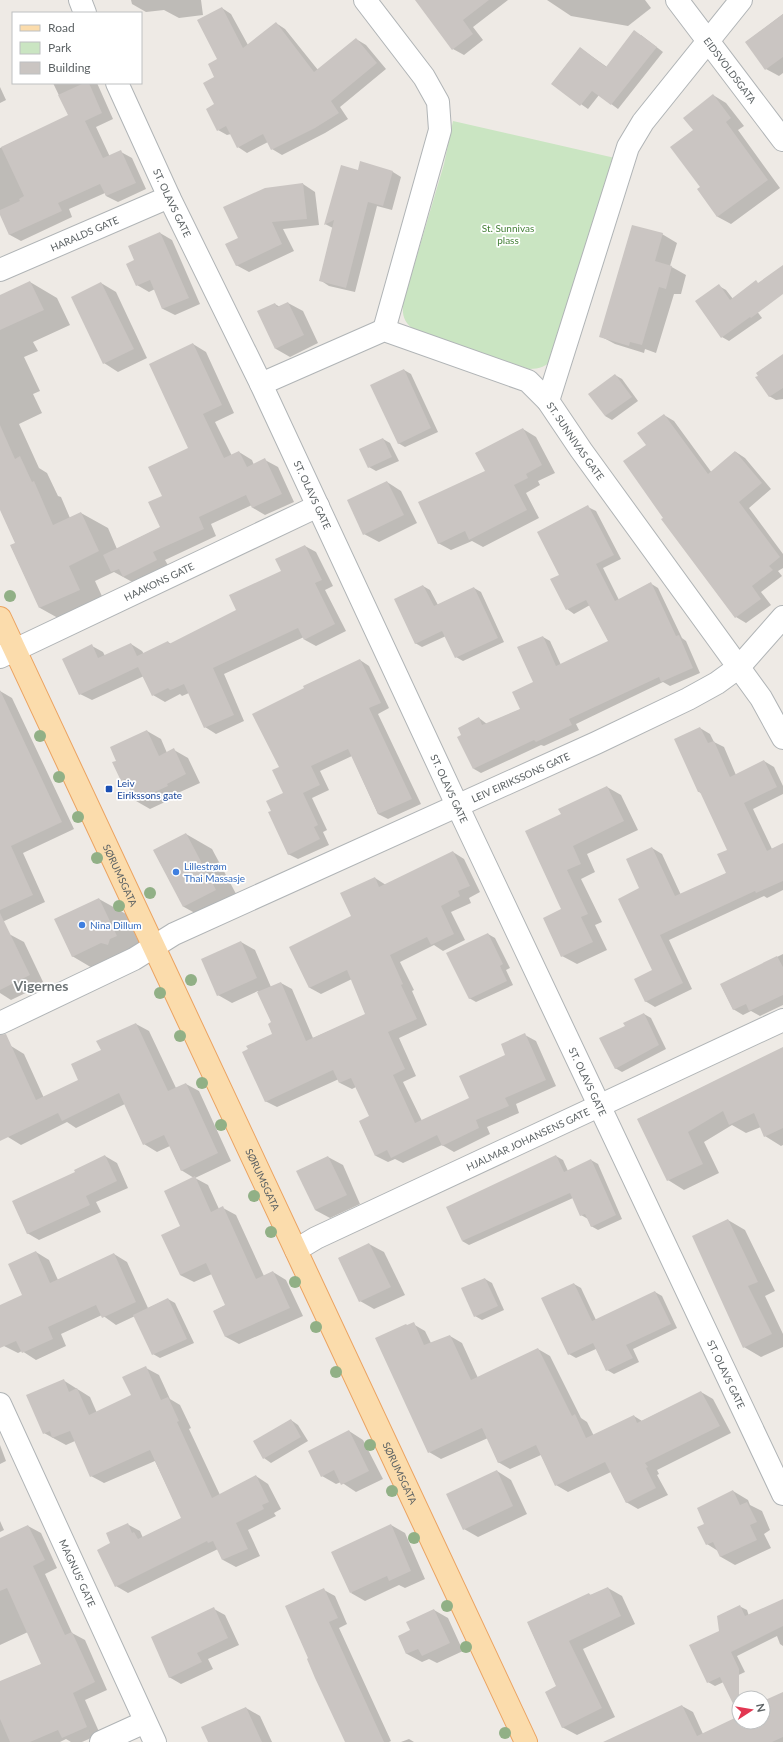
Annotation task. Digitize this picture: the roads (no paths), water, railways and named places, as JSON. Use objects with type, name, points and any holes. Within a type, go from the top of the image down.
[{"type":"main road","name":"SØRUMSGATA","points":[[0,618],[7,654],[154,946],[526,1742]]},
{"type":"street","points":[[80,0],[86,12]]},
{"type":"street","points":[[261,384],[384,330],[440,130],[438,102],[424,77],[365,0]]},
{"type":"street","name":"EIDSVOLDSGATA","points":[[677,0],[707,42],[783,140]]},
{"type":"street","points":[[548,401],[628,146],[643,122],[742,0]]},
{"type":"street","name":"ST. OLAVS GATE","points":[[117,84],[169,197],[261,384],[457,805],[783,1494]]},
{"type":"street","name":"HARALDS GATE","points":[[0,270],[169,197]]},
{"type":"street","name":"ST. SUNNIVAS GATE","points":[[384,330],[528,381],[548,401],[738,668],[761,698],[783,738]]},
{"type":"street","name":"HAAKONS GATE","points":[[7,654],[318,506]]},
{"type":"street","name":"LEIV EIRIKSSONS GATE","points":[[0,1023],[134,959],[174,934],[596,743],[688,699],[717,683],[738,668],[783,617]]},
{"type":"street","name":"HJALMAR JOHANSENS GATE","points":[[296,1250],[316,1238],[783,1020]]},
{"type":"street","name":"MAGNUS' GATE","points":[[0,1404],[155,1742]]},
{"type":"street","points":[[101,1742],[145,1722]]},
{"type":"place","name":"Leiv Eirikssons gate","points":[[109,789]]},
{"type":"place","name":"Lillestrøm Thai Massasje","points":[[176,872]]},
{"type":"place","name":"Nina Dillum","points":[[82,925]]},
{"type":"district","name":"Vigernes","points":[[41,986]]},
{"type":"park label","name":"St. Sunnivas plass","points":[[508,234]]}]
